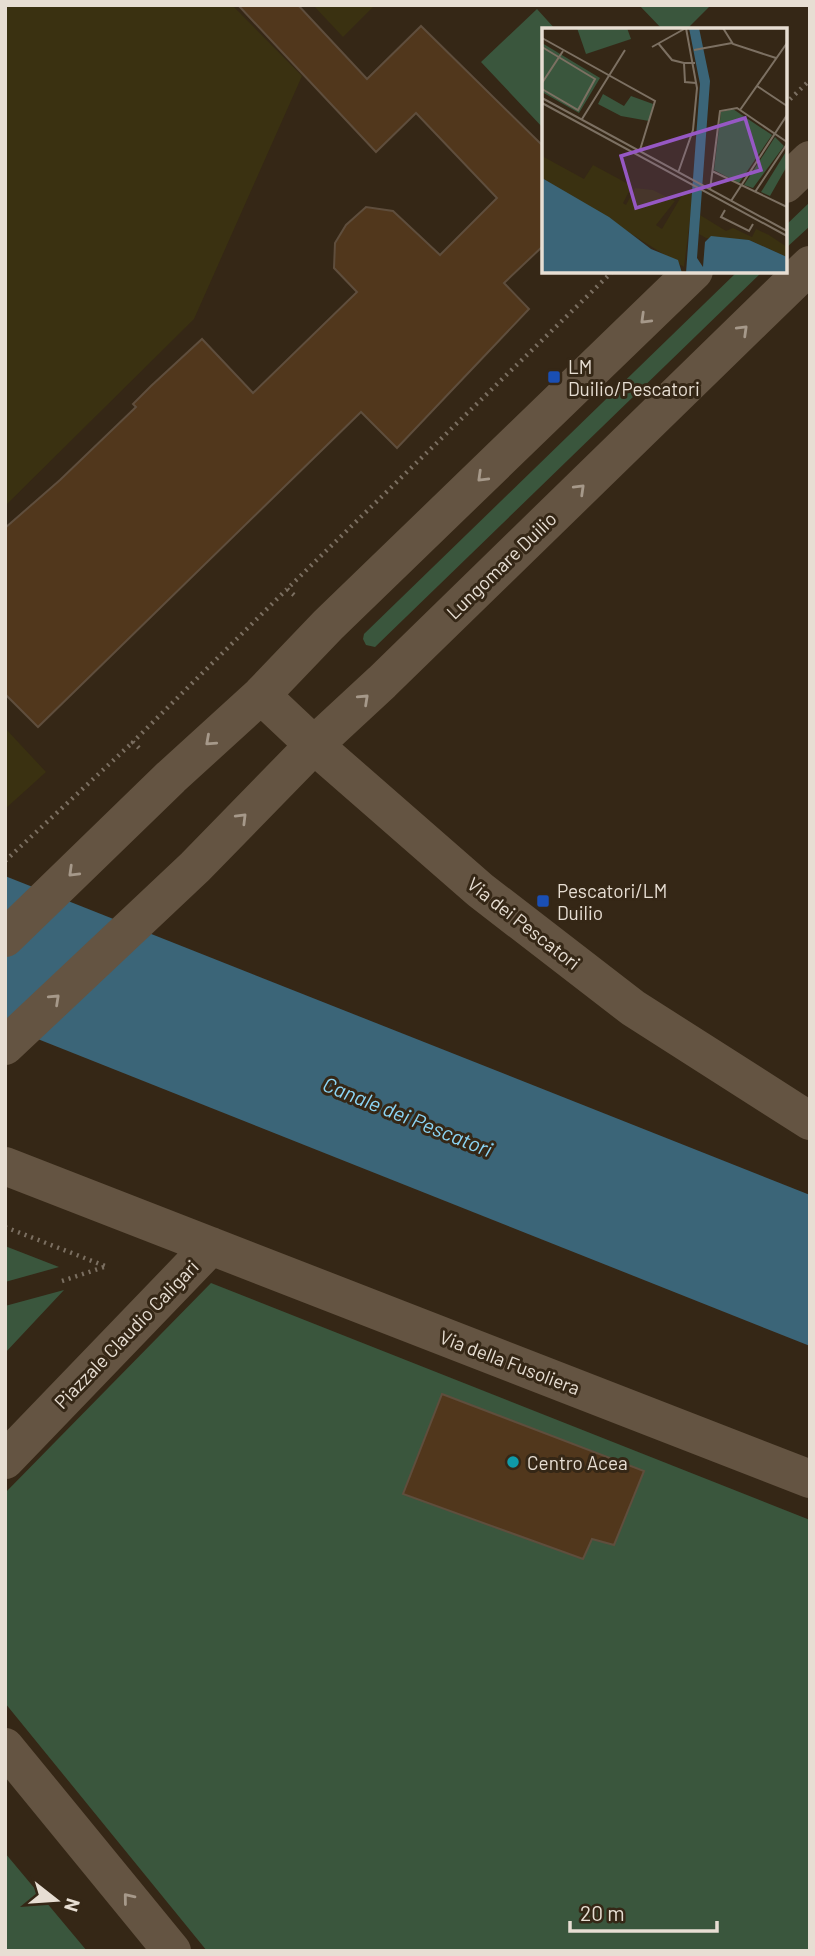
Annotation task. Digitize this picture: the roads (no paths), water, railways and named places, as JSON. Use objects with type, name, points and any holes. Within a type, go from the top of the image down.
[{"type":"street","points":[[787,182],[810,160]]},
{"type":"street","points":[[5,938],[170,777],[261,695],[328,625],[692,273]]},
{"type":"street","name":"Lungomare Duilio","points":[[5,1046],[195,867],[314,745],[804,280]]},
{"type":"street","name":"Via dei Pescatori","points":[[261,695],[480,890],[633,1008],[810,1121]]},
{"type":"street","name":"Piazzale Claudio Caligari","points":[[5,1166],[211,1246],[5,1460]]},
{"type":"street","name":"Via della Fusoliera","points":[[211,1246],[810,1479]]},
{"type":"street","points":[[5,1747],[172,1951]]},
{"type":"water","name":"Canale dei Pescatori","points":[[5,876],[810,1195],[810,1346],[5,1026]]},
{"type":"place","name":"LM Duilio/Pescatori","points":[[554,377]]},
{"type":"place","name":"Pescatori/LM Duilio","points":[[543,901]]},
{"type":"place","name":"Centro Acea","points":[[513,1462]]}]
